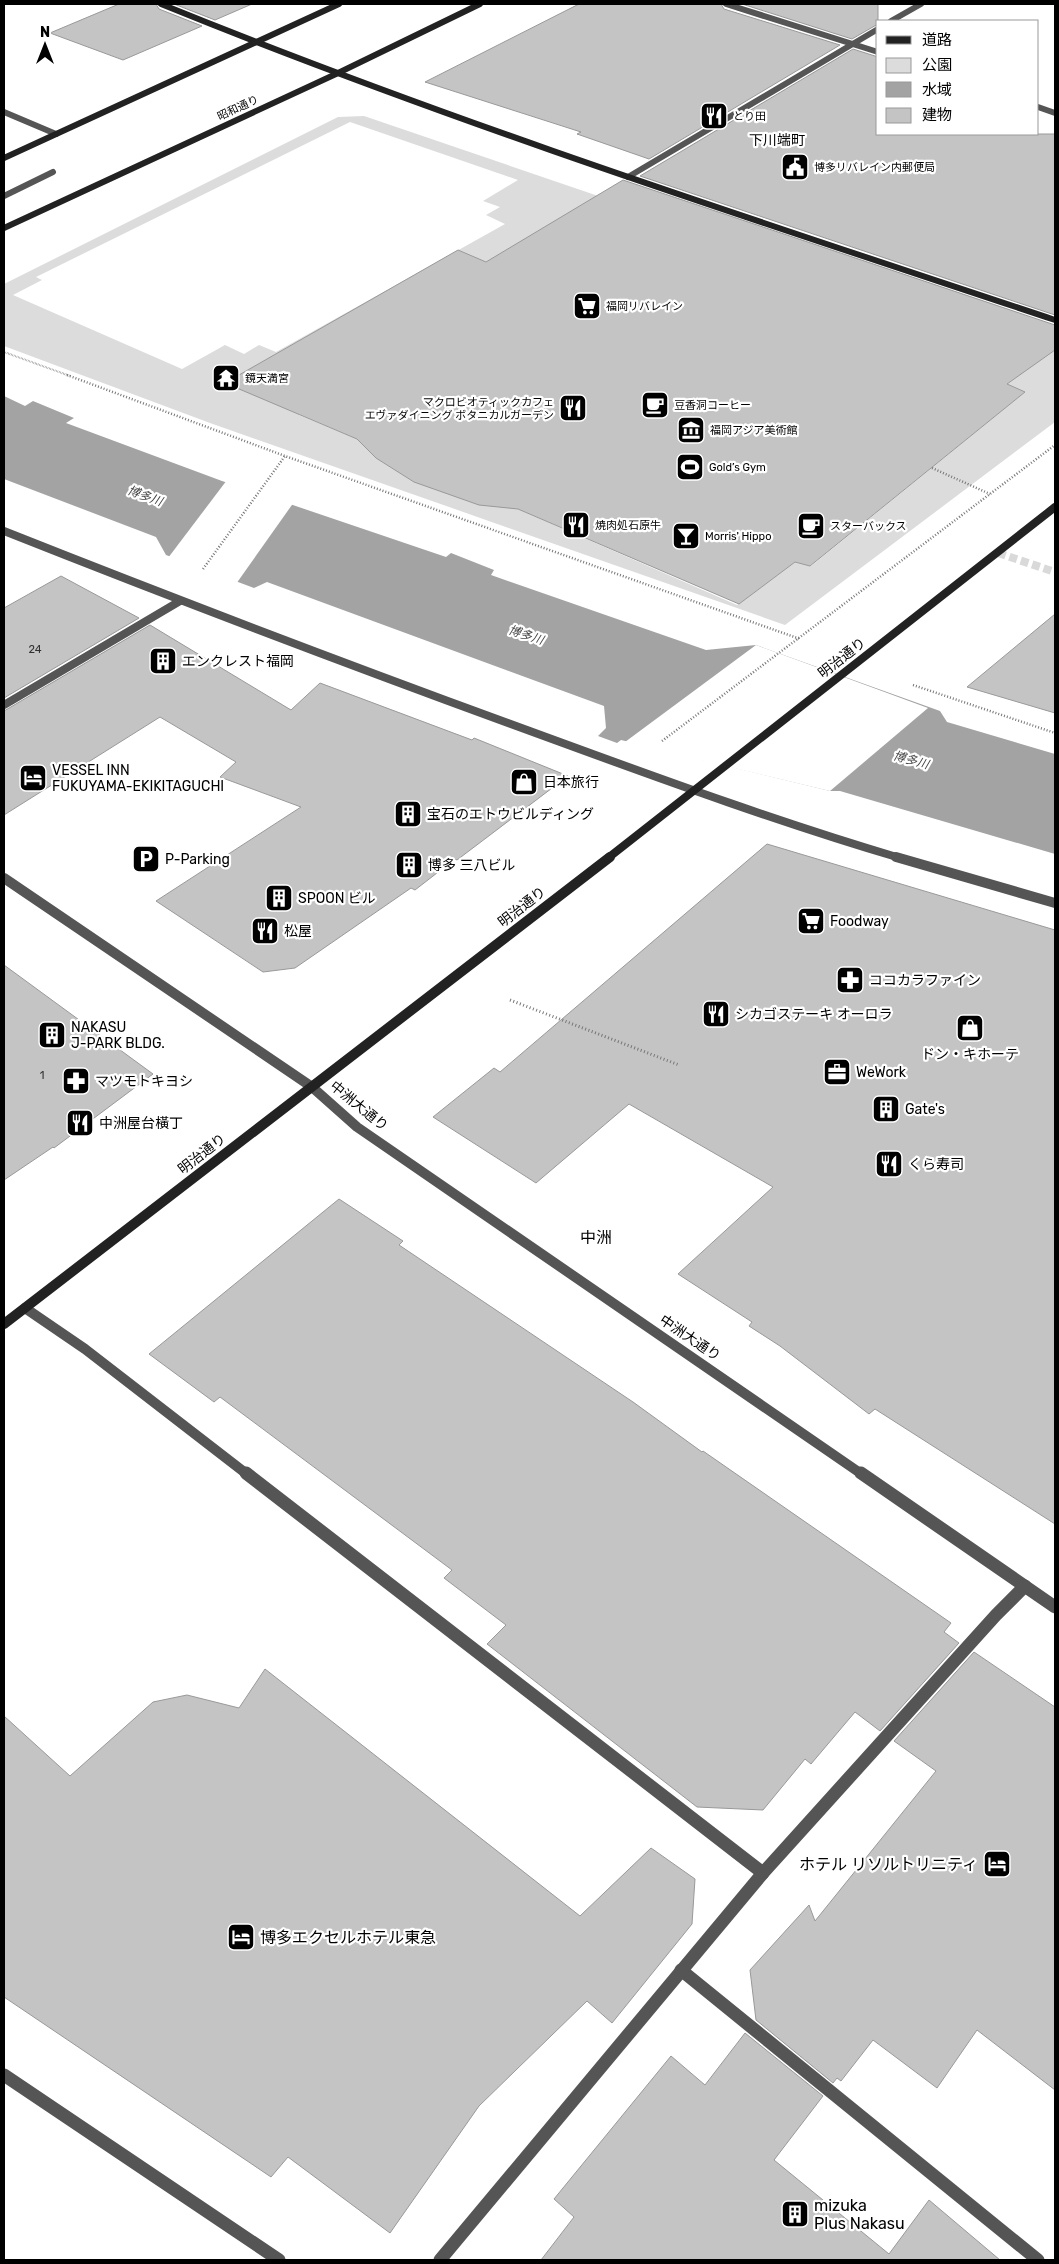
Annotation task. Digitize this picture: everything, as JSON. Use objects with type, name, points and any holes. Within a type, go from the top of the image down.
[{"type":"street","points":[[161,4],[336,74],[628,177],[1055,320]]},
{"type":"street","points":[[4,158],[339,4]]},
{"type":"street","name":"昭和通り","points":[[4,228],[336,74],[480,4]]},
{"type":"street","points":[[726,4],[876,51]]},
{"type":"street","points":[[893,20],[921,4]]},
{"type":"street","points":[[628,177],[876,30]]},
{"type":"street","points":[[1039,107],[1055,113]]},
{"type":"street","points":[[4,112],[56,134]]},
{"type":"street","points":[[4,196],[53,172]]},
{"type":"street","name":"明治通り","points":[[4,1324],[696,790],[1055,508]]},
{"type":"street","points":[[4,530],[180,601],[619,764],[788,823],[1055,903]]},
{"type":"street","points":[[4,705],[180,601]]},
{"type":"street","name":"中洲大通り","points":[[4,878],[312,1087],[357,1127],[1055,1607]]},
{"type":"street","points":[[25,1308],[85,1349],[763,1873]]},
{"type":"street","points":[[440,2260],[763,1873],[989,1622],[1025,1586]]},
{"type":"street","points":[[681,1970],[1038,2260]]},
{"type":"street","points":[[4,2075],[279,2260]]},
{"type":"path","points":[[4,352],[285,456],[800,639]]},
{"type":"path","points":[[660,743],[1055,445]]},
{"type":"path","points":[[202,572],[285,456]]},
{"type":"path","points":[[932,468],[990,494]]},
{"type":"path","points":[[913,686],[1055,733]]},
{"type":"path","points":[[510,1000],[679,1065]]},
{"type":"green space","points":[[364,116],[1055,352],[1055,422],[785,625],[210,423],[4,346],[4,284],[338,117]],"holes":[[[350,122],[518,180],[483,201],[500,207],[486,215],[505,224],[276,352],[259,345],[244,354],[225,345],[182,369],[13,295],[42,280],[36,277]],[[425,340],[1007,384],[1024,393],[811,566],[795,562],[737,605],[518,509],[414,482],[376,458],[357,439],[299,415]]]},
{"type":"water","name":"博多川","points":[[4,396],[25,406],[33,401],[74,418],[66,423],[222,481],[446,557],[451,553],[494,570],[491,575],[706,650],[756,645],[940,711],[947,722],[1055,754],[1055,854],[840,791],[830,791],[621,740],[617,743],[598,736],[606,728],[604,706],[267,582],[254,588],[166,555],[156,537],[4,479]]},
{"type":"pier","points":[[227,480],[294,502],[236,584],[168,558]]},
{"type":"pier","points":[[756,645],[928,708],[830,791],[625,742]]},
{"type":"building","points":[[119,4],[156,4],[159,9],[202,26],[123,60],[50,33]]},
{"type":"building","points":[[174,4],[252,4],[215,20]]},
{"type":"building","points":[[579,4],[721,4],[724,9],[840,45],[649,159],[577,134],[581,132],[425,82]]},
{"type":"building","points":[[742,4],[878,4],[878,20],[876,20],[876,25],[852,39]]},
{"type":"building","points":[[853,49],[876,56],[876,135],[1055,134],[1055,315],[640,176]]},
{"type":"building","points":[[623,180],[1055,325],[1055,350],[1007,384],[1025,392],[810,566],[795,562],[739,604],[518,509],[479,505],[414,482],[376,458],[357,439],[225,383],[458,250],[486,262]]},
{"type":"building","points":[[61,576],[139,618],[4,698],[4,608]]},
{"type":"building","points":[[1055,614],[1055,713],[967,687]]},
{"type":"building","points":[[150,625],[291,710],[320,683],[472,740],[474,738],[568,776],[415,890],[411,888],[295,968],[263,972],[156,901],[301,807],[220,777],[236,762],[160,717],[4,815],[4,711]]},
{"type":"building","name":"Gate's","points":[[767,844],[1055,930],[1055,1524],[875,1409],[869,1414],[780,1346],[749,1326],[752,1322],[678,1274],[773,1187],[629,1104],[536,1183],[433,1117],[494,1068],[500,1072]]},
{"type":"building","name":"NAKASU J-PARK BLDG.","points":[[4,965],[153,1074],[54,1148],[4,1180]]},
{"type":"building","points":[[339,1199],[403,1241],[399,1245],[633,1402],[702,1452],[951,1623],[944,1632],[959,1643],[880,1731],[855,1712],[811,1764],[805,1759],[763,1810],[697,1807],[487,1644],[506,1625],[444,1578],[452,1570],[220,1397],[214,1402],[149,1354]]},
{"type":"building","points":[[974,1652],[1055,1707],[1055,2090],[977,2030],[937,2088],[873,2040],[841,2081],[837,2078],[833,2083],[756,2020],[750,1970],[809,1905],[815,1921],[936,1771],[894,1741]]},
{"type":"building","name":"博多エクセルホテル東急","points":[[265,1669],[580,1916],[651,1848],[695,1879],[692,1924],[612,2023],[587,2001],[479,2106],[390,2233],[288,2157],[271,2177],[4,1997],[4,1716],[70,1776],[153,1702],[187,1695],[239,1708]]},
{"type":"building","points":[[745,2033],[823,2096],[774,2160],[889,2254],[929,2200],[1000,2260],[541,2260],[574,2217],[554,2199],[671,2056],[705,2085]]},
{"type":"tunnel","points":[[998,553],[1055,572]]},
{"type":"place","name":"とり田","points":[[714,116]]},
{"type":"place","name":"博多リバレイン内郵便局","points":[[795,167]]},
{"type":"place","name":"福岡リバレイン","points":[[587,306]]},
{"type":"place","name":"鏡天満宮","points":[[226,378]]},
{"type":"place","name":"豆香洞コーヒー","points":[[655,405]]},
{"type":"place","name":"マクロビオティックカフェ エヴァダイニング ボタニカルガーデン","points":[[573,408]]},
{"type":"place","name":"福岡アジア美術館","points":[[691,430]]},
{"type":"place","name":"Gold’s Gym","points":[[690,467]]},
{"type":"place","name":"焼肉処石原牛","points":[[576,525]]},
{"type":"place","name":"スターバックス","points":[[811,526]]},
{"type":"place","name":"Morris' Hippo","points":[[686,536]]},
{"type":"place","name":"エンクレスト福岡","points":[[163,661]]},
{"type":"place","name":"VESSEL INN FUKUYAMA-EKIKITAGUCHI","points":[[33,778]]},
{"type":"place","name":"日本旅行","points":[[524,782]]},
{"type":"place","name":"宝石のエトウビルディング","points":[[408,814]]},
{"type":"place","name":"P-Parking","points":[[146,859]]},
{"type":"place","name":"博多 三八ビル","points":[[409,865]]},
{"type":"place","name":"SPOON ビル","points":[[279,898]]},
{"type":"place","name":"Foodway","points":[[811,921]]},
{"type":"place","name":"松屋","points":[[265,931]]},
{"type":"place","name":"ココカラファイン","points":[[850,980]]},
{"type":"place","name":"シカゴステーキ オーロラ","points":[[716,1014]]},
{"type":"place","name":"ドン・キホーテ","points":[[970,1028]]},
{"type":"place","name":"NAKASU J-PARK BLDG.","points":[[52,1035]]},
{"type":"place","name":"WeWork","points":[[837,1072]]},
{"type":"place","name":"マツモトキヨシ","points":[[76,1081]]},
{"type":"place","name":"Gate's","points":[[886,1109]]},
{"type":"place","name":"中洲屋台橫丁","points":[[80,1123]]},
{"type":"place","name":"くら寿司","points":[[889,1164]]},
{"type":"place","name":"ホテル リソルトリニティ","points":[[997,1864]]},
{"type":"place","name":"博多エクセルホテル東急","points":[[241,1937]]},
{"type":"place","name":"mizuka Plus Nakasu","points":[[795,2214]]},
{"type":"district","name":"下川端町","points":[[777,140]]},
{"type":"district","name":"中洲","points":[[596,1237]]}]
